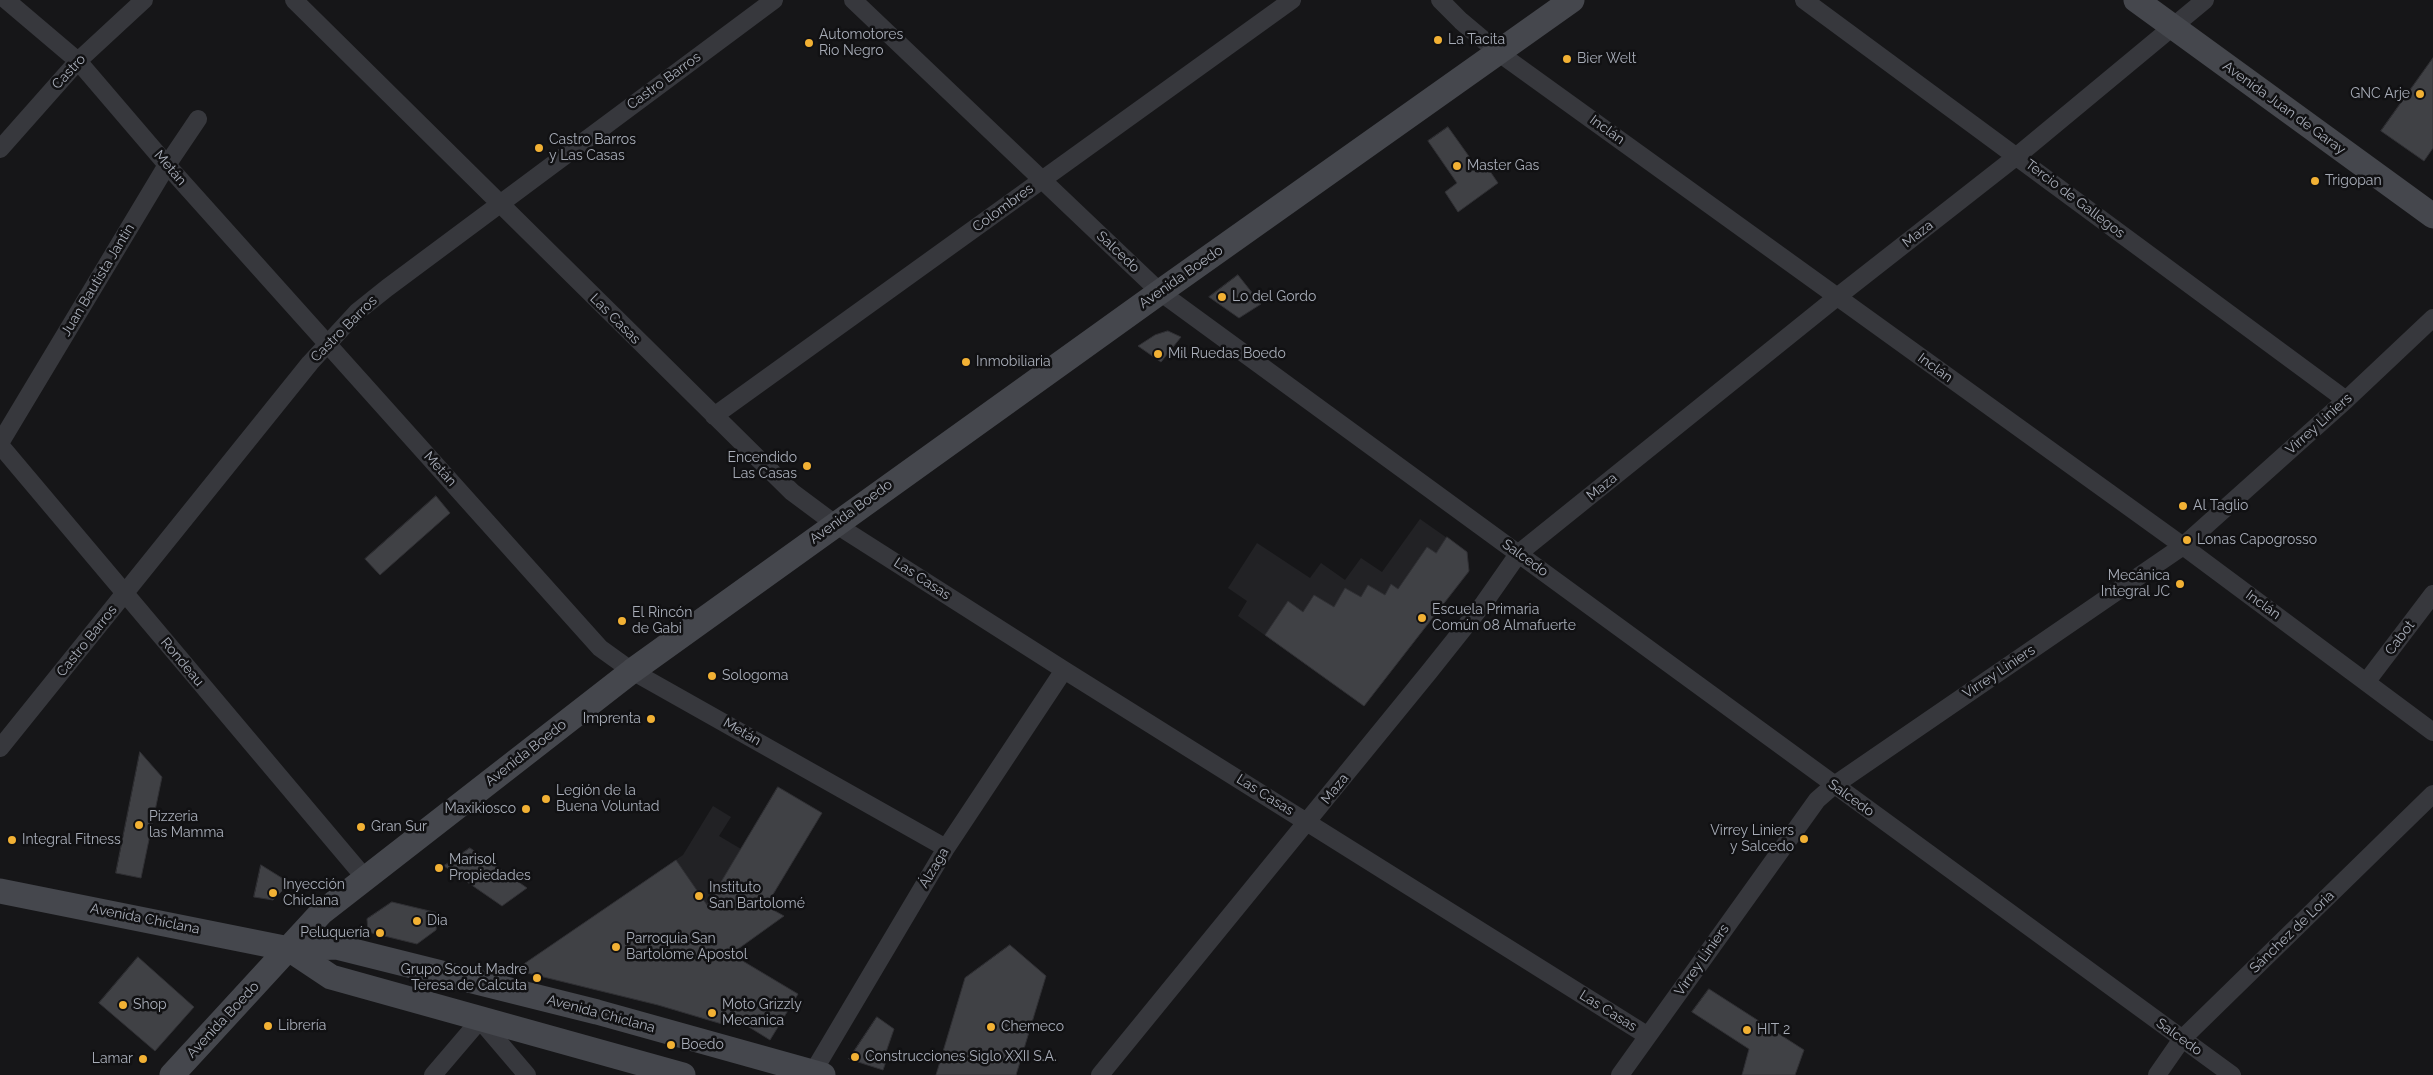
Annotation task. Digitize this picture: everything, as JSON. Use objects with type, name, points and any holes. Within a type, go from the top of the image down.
[{"type":"main road","name":"Avenida Boedo","points":[[172,1075],[322,913],[632,671],[1160,292],[1572,0]]},
{"type":"main road","name":"Avenida Juan de Garay","points":[[2136,0],[2433,216]]},
{"type":"main road","name":"Avenida Chiclana","points":[[0,891],[289,949],[337,947],[597,1012],[818,1074]]},
{"type":"main road","name":"Avenida Chiclana","points":[[289,949],[330,977],[683,1075]]},
{"type":"street","name":"Metán","points":[[6,0],[78,61],[167,164],[600,648],[632,671],[946,848]]},
{"type":"street","name":"Castro","points":[[0,149],[78,61],[144,0]]},
{"type":"street","name":"Las Casas","points":[[294,0],[792,492],[836,524],[1064,670],[1648,1036]]},
{"type":"street","name":"Castro Barros","points":[[0,748],[327,343],[379,294],[498,203],[774,0]]},
{"type":"street","name":"Salcedo","points":[[852,0],[1160,292],[2232,1075]]},
{"type":"street","name":"Colombres","points":[[714,416],[1292,0]]},
{"type":"street","name":"Inclán","points":[[1440,0],[1461,21],[1499,52],[2183,546],[2367,681],[2433,732]]},
{"type":"street","name":"Tercio de Gallegos","points":[[1804,0],[2346,400]]},
{"type":"street","name":"Maza","points":[[1100,1075],[1472,619],[1519,553],[1837,297],[2017,156],[2205,0]]},
{"type":"street","name":"Juan Bautista Jantin","points":[[0,444],[167,164],[198,119]]},
{"type":"street","name":"Virrey Liniers","points":[[1620,1075],[1817,800],[1834,786],[2183,546],[2346,400],[2433,318]]},
{"type":"street","name":"Rondeau","points":[[0,444],[365,878]]},
{"type":"street","name":"Cabot","points":[[2367,681],[2433,594]]},
{"type":"street","name":"Álzaga","points":[[818,1074],[946,848],[1064,670]]},
{"type":"street","name":"Sánchez de Loria","points":[[2157,1075],[2182,1039],[2433,794]]},
{"type":"street","points":[[433,1075],[480,1020],[526,1075]]},
{"type":"shaded area","points":[[1420,519],[1467,552],[1469,572],[1364,706],[1238,616],[1247,601],[1228,588],[1257,543],[1310,578],[1321,563],[1345,580],[1361,558],[1382,572]]},
{"type":"shaded area","name":"Instituto San Bartolomé","points":[[713,806],[731,817],[719,836],[741,849],[708,906],[669,886],[540,977],[515,970],[683,855]]},
{"type":"building","name":"GNC Arje","points":[[2433,58],[2433,148],[2424,161],[2381,131]]},
{"type":"building","points":[[1448,127],[1478,169],[1485,164],[1498,183],[1458,212],[1445,192],[1457,183],[1428,141]]},
{"type":"building","points":[[1238,275],[1261,304],[1239,318],[1209,297]]},
{"type":"building","name":"Mil Ruedas Boedo","points":[[1168,331],[1181,337],[1161,362],[1138,346],[1155,335]]},
{"type":"building","points":[[436,496],[450,513],[380,575],[365,559]]},
{"type":"building","points":[[1447,537],[1467,552],[1469,571],[1364,706],[1265,635],[1288,601],[1303,612],[1314,595],[1334,607],[1345,588],[1361,597],[1368,585],[1385,595],[1391,584],[1398,589],[1427,547],[1436,553]]},
{"type":"building","name":"Pizzeria las Mamma","points":[[140,752],[162,777],[141,878],[116,873]]},
{"type":"building","points":[[778,787],[822,813],[766,906],[784,916],[731,954],[798,994],[770,1040],[728,1014],[722,1024],[658,1005],[515,970],[676,860],[707,905]]},
{"type":"building","points":[[470,848],[527,888],[502,906],[444,866]]},
{"type":"building","points":[[261,865],[290,883],[273,900],[254,897]]},
{"type":"building","name":"Dia","points":[[392,902],[438,913],[436,930],[417,944],[368,932],[367,919]]},
{"type":"building","name":"Chemeco","points":[[1010,945],[1046,976],[1016,1075],[936,1075],[965,978]]},
{"type":"building","points":[[138,957],[194,1007],[155,1051],[99,1003]]},
{"type":"building","name":"HIT 2","points":[[1709,989],[1804,1050],[1795,1075],[1742,1075],[1749,1049],[1692,1012]]},
{"type":"building","points":[[877,1017],[894,1029],[886,1052],[889,1053],[883,1070],[849,1059]]},
{"type":"place","name":"La Tacita","points":[[1438,40]]},
{"type":"place","name":"Automotores Rio Negro","points":[[809,43]]},
{"type":"place","name":"Bier Welt","points":[[1567,59]]},
{"type":"place","name":"GNC Arje","points":[[2420,94]]},
{"type":"place","name":"Castro Barros y Las Casas","points":[[539,148]]},
{"type":"place","name":"Master Gas","points":[[1457,166]]},
{"type":"place","name":"Trigopan","points":[[2315,181]]},
{"type":"place","name":"Lo del Gordo","points":[[1222,297]]},
{"type":"place","name":"Mil Ruedas Boedo","points":[[1158,354]]},
{"type":"place","name":"Inmobiliaria","points":[[966,362]]},
{"type":"place","name":"Encendido Las Casas","points":[[807,466]]},
{"type":"place","name":"Al Taglio","points":[[2183,506]]},
{"type":"place","name":"Lonas Capogrosso","points":[[2187,540]]},
{"type":"place","name":"Mecánica Integral JC","points":[[2180,584]]},
{"type":"place","name":"Escuela Primaria Común 08 Almafuerte","points":[[1422,618]]},
{"type":"place","name":"El Rincón de Gabi","points":[[622,621]]},
{"type":"place","name":"Sologoma","points":[[712,676]]},
{"type":"place","name":"Imprenta","points":[[651,719]]},
{"type":"place","name":"Legión de la Buena Voluntad","points":[[546,799]]},
{"type":"place","name":"Maxikiosco","points":[[526,809]]},
{"type":"place","name":"Pizzeria las Mamma","points":[[139,825]]},
{"type":"place","name":"Gran Sur","points":[[361,827]]},
{"type":"place","name":"Virrey Liniers y Salcedo","points":[[1804,839]]},
{"type":"place","name":"Integral Fitness","points":[[12,840]]},
{"type":"place","name":"Marisol Propiedades","points":[[439,868]]},
{"type":"place","name":"Inyección Chiclana","points":[[273,893]]},
{"type":"place","name":"Instituto San Bartolomé","points":[[699,896]]},
{"type":"place","name":"Dia","points":[[417,921]]},
{"type":"place","name":"Peluquería","points":[[380,933]]},
{"type":"place","name":"Parroquia San Bartolome Apostol","points":[[616,947]]},
{"type":"place","name":"Grupo Scout Madre Teresa de Calcuta","points":[[537,978]]},
{"type":"place","name":"Shop","points":[[123,1005]]},
{"type":"place","name":"Moto Grizzly Mecanica","points":[[712,1013]]},
{"type":"place","name":"Librería","points":[[268,1026]]},
{"type":"place","name":"Chemeco","points":[[991,1027]]},
{"type":"place","name":"HIT 2","points":[[1747,1030]]},
{"type":"place","name":"Boedo","points":[[671,1045]]},
{"type":"place","name":"Construcciones Siglo XXII S.A.","points":[[855,1057]]},
{"type":"place","name":"Lamar","points":[[143,1059]]}]
